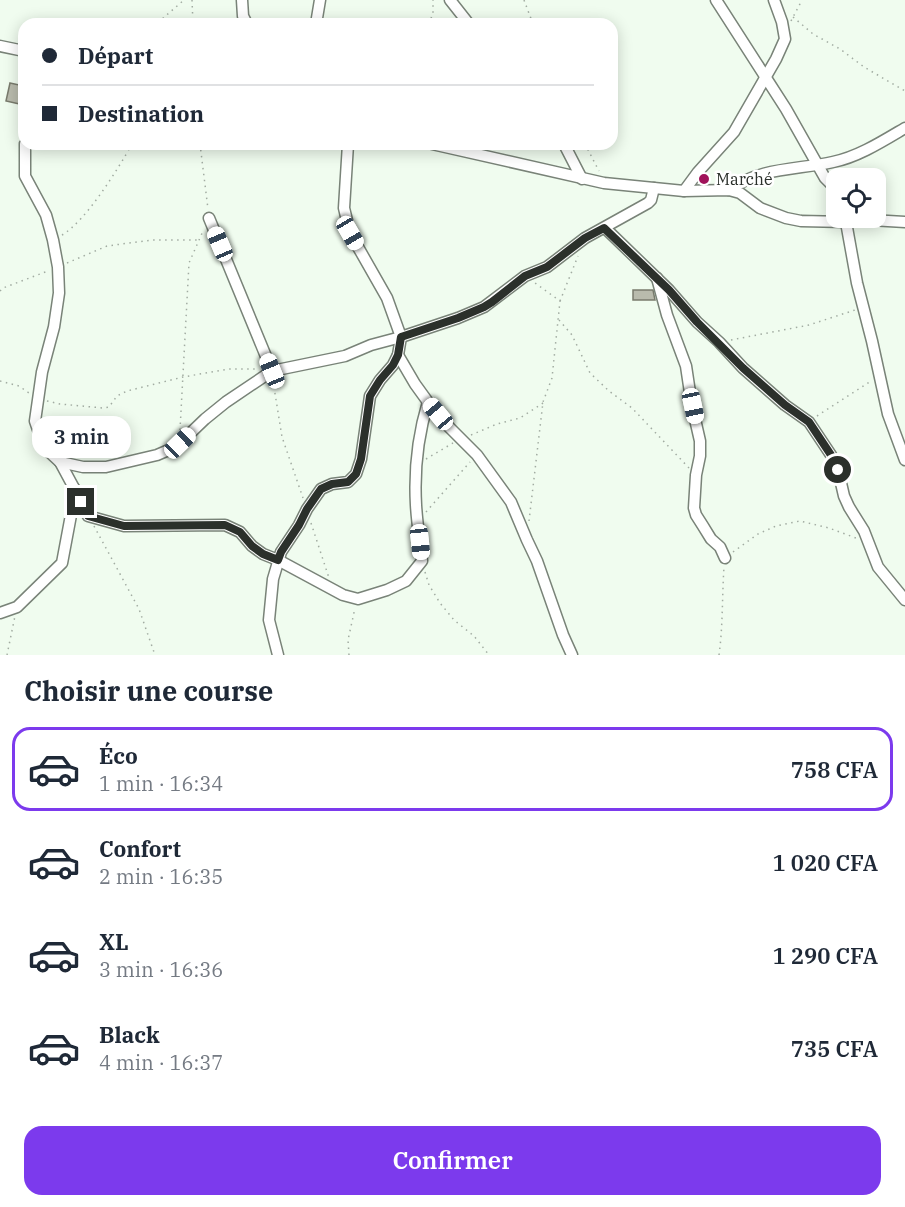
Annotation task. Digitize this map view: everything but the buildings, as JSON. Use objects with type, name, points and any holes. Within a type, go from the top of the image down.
[{"type":"street","points":[[242,0],[244,18]]},
{"type":"street","points":[[317,18],[320,0]]},
{"type":"street","points":[[450,0],[465,18]]},
{"type":"street","points":[[716,0],[786,109],[826,179]]},
{"type":"street","points":[[684,191],[734,132],[776,59],[785,39],[774,0]]},
{"type":"street","points":[[0,46],[18,50]]},
{"type":"street","points":[[729,189],[741,181],[771,171],[833,162],[850,157],[905,128]]},
{"type":"street","points":[[25,150],[25,176],[46,214],[58,267],[59,293],[54,327],[42,372],[35,421],[46,449],[60,462],[88,516],[124,526],[225,525],[240,532],[252,546],[263,554],[343,595],[358,599],[387,590],[406,581],[422,561],[416,504],[416,463],[422,422],[428,402]]},
{"type":"street","points":[[278,655],[269,620],[273,579],[281,552],[321,489],[332,484],[348,482],[356,474],[361,459],[370,396],[393,365],[398,355],[401,337],[387,298],[350,233],[344,208],[348,150]]},
{"type":"street","points":[[459,150],[604,183],[684,191],[729,189],[740,193],[760,208],[786,218],[826,222]]},
{"type":"street","points":[[567,150],[582,179]]},
{"type":"street","points":[[60,462],[82,467],[106,467],[157,455],[180,443],[226,402],[270,372],[345,356],[484,307],[525,276],[547,267],[585,238],[648,203],[654,188]]},
{"type":"street","points":[[209,218],[270,372]]},
{"type":"street","points":[[886,218],[903,220]]},
{"type":"street","points":[[604,228],[669,290],[743,368],[785,405],[809,422],[831,455],[838,470],[844,496],[864,531],[878,567],[905,600]]},
{"type":"street","points":[[847,228],[851,258],[888,414],[905,460]]},
{"type":"street","points":[[657,278],[667,315],[686,366],[700,441],[694,508],[711,539],[720,547],[724,558]]},
{"type":"street","points":[[398,355],[414,384],[448,426],[477,455],[511,502],[537,561],[572,655]]},
{"type":"street","points":[[0,613],[17,607],[62,562],[75,488]]},
{"type":"path","points":[[163,18],[184,0]]},
{"type":"path","points":[[192,0],[193,18]]},
{"type":"path","points":[[432,0],[434,13],[432,18]]},
{"type":"path","points":[[524,0],[531,18]]},
{"type":"path","points":[[785,39],[802,0]]},
{"type":"path","points":[[793,17],[813,34],[905,92]]},
{"type":"path","points":[[52,240],[68,231],[85,214],[129,150]]},
{"type":"path","points":[[180,443],[189,264],[209,218],[201,150]]},
{"type":"path","points":[[588,150],[604,183]]},
{"type":"path","points":[[527,540],[533,474],[543,402],[552,378],[560,302],[585,238]]},
{"type":"path","points":[[0,291],[107,246],[152,240],[199,240]]},
{"type":"path","points":[[525,276],[560,302]]},
{"type":"path","points":[[718,342],[744,339],[809,325],[864,307]]},
{"type":"path","points":[[558,320],[572,335],[590,373],[632,408],[696,475]]},
{"type":"path","points":[[0,381],[20,386],[38,398],[60,404],[103,408],[109,407],[117,396],[127,391],[183,377],[229,369],[260,369],[270,372],[282,437],[333,589]]},
{"type":"path","points":[[809,422],[879,376]]},
{"type":"path","points":[[416,463],[461,439],[496,424],[520,418],[543,402]]},
{"type":"path","points":[[418,523],[433,502],[477,455]]},
{"type":"path","points":[[88,516],[139,609],[155,655]]},
{"type":"path","points":[[719,655],[722,633],[724,558],[758,534],[776,526],[800,521],[829,528],[868,542]]},
{"type":"path","points":[[422,561],[429,585],[440,603],[454,620],[474,636],[489,655]]},
{"type":"path","points":[[349,655],[348,640],[358,599]]},
{"type":"path","points":[[7,655],[17,607]]},
{"type":"place","name":"Marché","points":[[704,179]]},
{"type":"route","points":[[81,502],[88,516],[124,526],[225,525],[240,532],[252,546],[263,554],[278,560],[321,489],[332,484],[348,482],[356,474],[361,459],[370,396],[393,365],[398,355],[401,337],[484,307],[515,282],[547,267],[585,238],[604,228],[669,290],[743,368],[785,405],[809,422],[838,470]]}]
